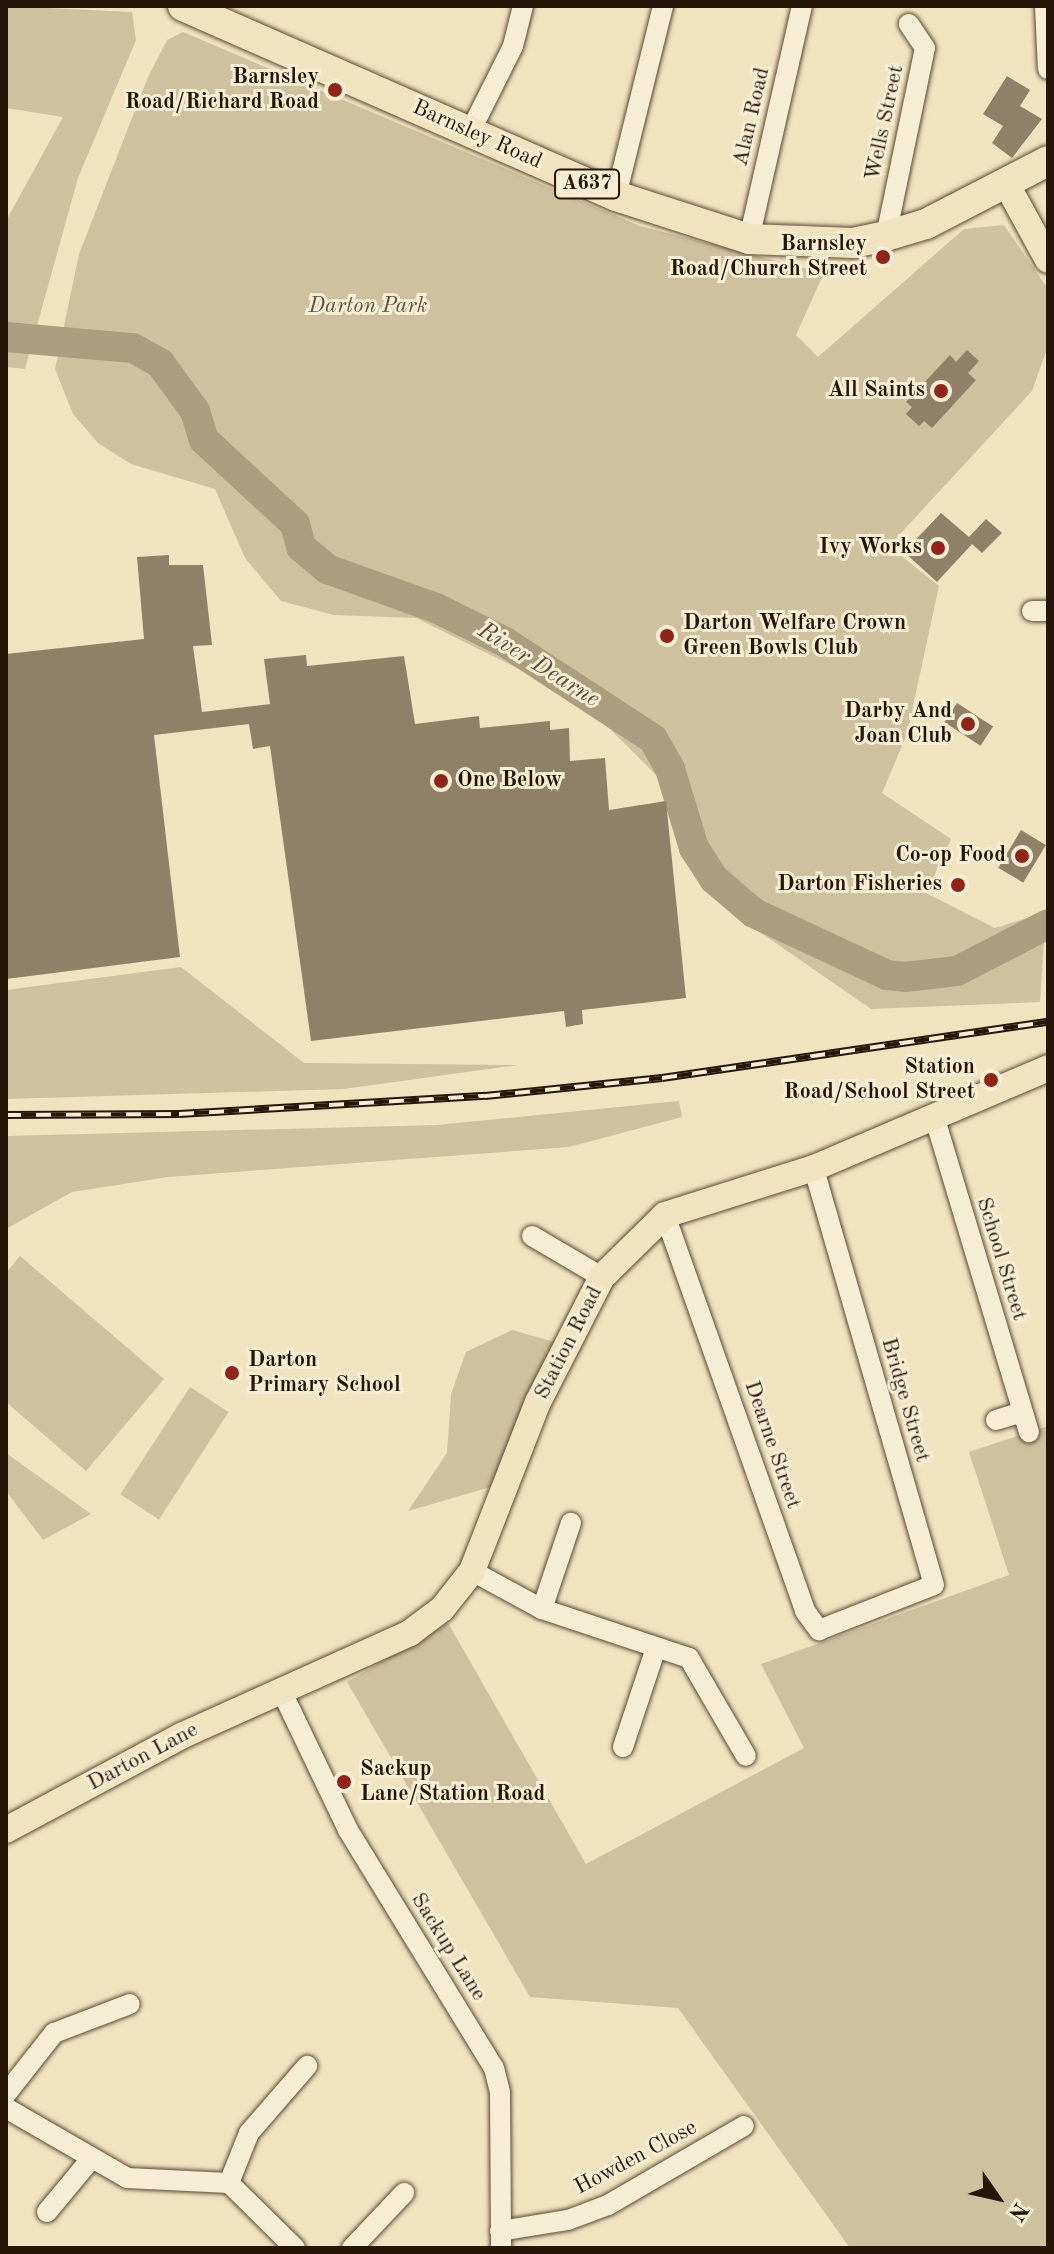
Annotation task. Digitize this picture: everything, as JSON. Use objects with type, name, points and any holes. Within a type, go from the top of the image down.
[{"type":"highway","name":"Barnsley Road","points":[[183,6],[616,196],[749,239],[853,243],[886,236],[1007,185]]},
{"type":"highway","name":"A637","points":[[1007,185],[1048,161]]},
{"type":"main road","points":[[1007,185],[1048,260]]},
{"type":"main road","name":"Station Road","points":[[281,1690],[410,1633],[442,1609],[472,1571],[538,1402],[602,1277],[665,1215],[814,1168],[935,1119],[1048,1068]]},
{"type":"main road","name":"Darton Lane","points":[[6,1830],[281,1690]]},
{"type":"street","points":[[469,134],[513,46],[523,6]]},
{"type":"street","points":[[616,196],[663,6]]},
{"type":"street","name":"Alan Road","points":[[749,239],[802,6]]},
{"type":"street","points":[[1045,6],[1048,69]]},
{"type":"street","name":"Wells Street","points":[[886,236],[925,48],[909,24]]},
{"type":"street","name":"School Street","points":[[935,1119],[1029,1432]]},
{"type":"street","name":"Bridge Street","points":[[814,1168],[934,1585],[877,1609]]},
{"type":"street","name":"Dearne Street","points":[[665,1215],[805,1611],[819,1630],[877,1609]]},
{"type":"street","points":[[532,1236],[602,1277]]},
{"type":"street","points":[[996,1420],[1023,1412]]},
{"type":"street","points":[[542,1609],[571,1523]]},
{"type":"street","points":[[472,1571],[542,1609],[689,1658],[746,1756]]},
{"type":"street","points":[[623,1747],[656,1648]]},
{"type":"street","name":"Sackup Lane","points":[[281,1690],[348,1830],[494,2068],[500,2092],[501,2239]]},
{"type":"street","points":[[6,2094],[54,2033],[130,2004]]},
{"type":"street","points":[[229,2183],[249,2133],[307,2066]]},
{"type":"street","points":[[6,2108],[127,2178],[229,2183],[295,2248]]},
{"type":"street","name":"Howden Close","points":[[501,2239],[608,2205],[744,2126]]},
{"type":"street","points":[[47,2212],[91,2159]]},
{"type":"street","points":[[352,2248],[404,2193]]},
{"type":"green space","points":[[6,6],[132,12],[136,40],[78,178],[25,369],[6,367],[6,221],[63,117],[6,108]]},
{"type":"green space","name":"Darton Park","points":[[183,32],[640,226],[824,273],[796,335],[818,357],[964,229],[1004,225],[1048,289],[1048,346],[1032,391],[889,546],[939,586],[907,734],[882,793],[951,839],[926,893],[995,928],[1046,912],[1040,1002],[871,1009],[725,908],[695,865],[665,784],[605,724],[535,677],[416,618],[334,615],[281,601],[245,558],[215,489],[131,464],[98,443],[73,414],[55,369],[79,254],[148,77],[167,40]]},
{"type":"green space","points":[[181,967],[304,1063],[518,1065],[344,1089],[6,1099],[6,990]]},
{"type":"green space","points":[[679,1101],[682,1117],[569,1147],[168,1177],[72,1192],[6,1229],[6,1136],[436,1125]]},
{"type":"green space","points":[[20,1256],[164,1379],[86,1471],[6,1402],[6,1273]]},
{"type":"green space","points":[[512,1330],[555,1342],[501,1484],[408,1511],[447,1453],[451,1394],[466,1352]]},
{"type":"green space","points":[[190,1387],[229,1412],[159,1519],[120,1494]]},
{"type":"green space","points":[[1048,1426],[1048,2248],[850,2248],[678,2008],[530,1997],[347,1682],[448,1623],[586,1864],[804,1748],[761,1664],[1009,1575],[969,1452]]},
{"type":"green space","points":[[6,1453],[91,1514],[43,1540],[6,1491]]},
{"type":"building","points":[[1007,76],[1030,90],[1020,106],[1042,119],[1012,158],[992,143],[1003,126],[983,114]]},
{"type":"building","name":"All Saints","points":[[967,350],[979,361],[968,373],[976,380],[932,428],[924,421],[919,426],[906,414],[912,407],[906,402],[950,355],[956,362]]},
{"type":"building","name":"Ivy Works","points":[[941,513],[969,537],[986,519],[1002,533],[982,553],[972,544],[937,582],[904,552]]},
{"type":"building","name":"One Below","points":[[169,555],[169,565],[203,565],[212,645],[193,646],[202,712],[270,704],[264,659],[306,655],[307,666],[404,656],[415,724],[479,716],[480,728],[550,721],[550,730],[569,728],[570,761],[605,758],[609,810],[666,801],[686,998],[582,1010],[583,1024],[566,1027],[564,1011],[311,1041],[270,746],[253,749],[249,724],[154,735],[180,957],[6,979],[6,654],[144,639],[137,557]]},
{"type":"building","name":"Darby And Joan Club","points":[[957,703],[993,726],[981,746],[944,722]]},
{"type":"building","name":"Co-op Food","points":[[1021,830],[1046,845],[1023,883],[998,868]]},
{"type":"waterway","name":"River Dearne","points":[[6,337],[133,348],[160,363],[195,411],[204,440],[295,524],[301,547],[327,569],[436,608],[505,642],[653,739],[670,769],[694,848],[714,879],[754,913],[887,975],[905,977],[957,971],[1048,924]]},
{"type":"railway","points":[[6,1115],[179,1114],[485,1096],[662,1078],[1048,1022]]},
{"type":"place","name":"Barnsley Road/Richard Road","points":[[335,90]]},
{"type":"place","name":"Barnsley Road/Church Street","points":[[883,257]]},
{"type":"place","name":"All Saints","points":[[941,391]]},
{"type":"place","name":"Ivy Works","points":[[938,548]]},
{"type":"place","name":"Darton Welfare Crown Green Bowls Club","points":[[667,636]]},
{"type":"place","name":"Darby And Joan Club","points":[[968,724]]},
{"type":"place","name":"One Below","points":[[441,781]]},
{"type":"place","name":"Co-op Food","points":[[1022,856]]},
{"type":"place","name":"Darton Fisheries","points":[[958,885]]},
{"type":"place","name":"Station Road/School Street","points":[[991,1080]]},
{"type":"place","name":"Darton Primary School","points":[[232,1373]]},
{"type":"place","name":"Sackup Lane/Station Road","points":[[344,1782]]}]
